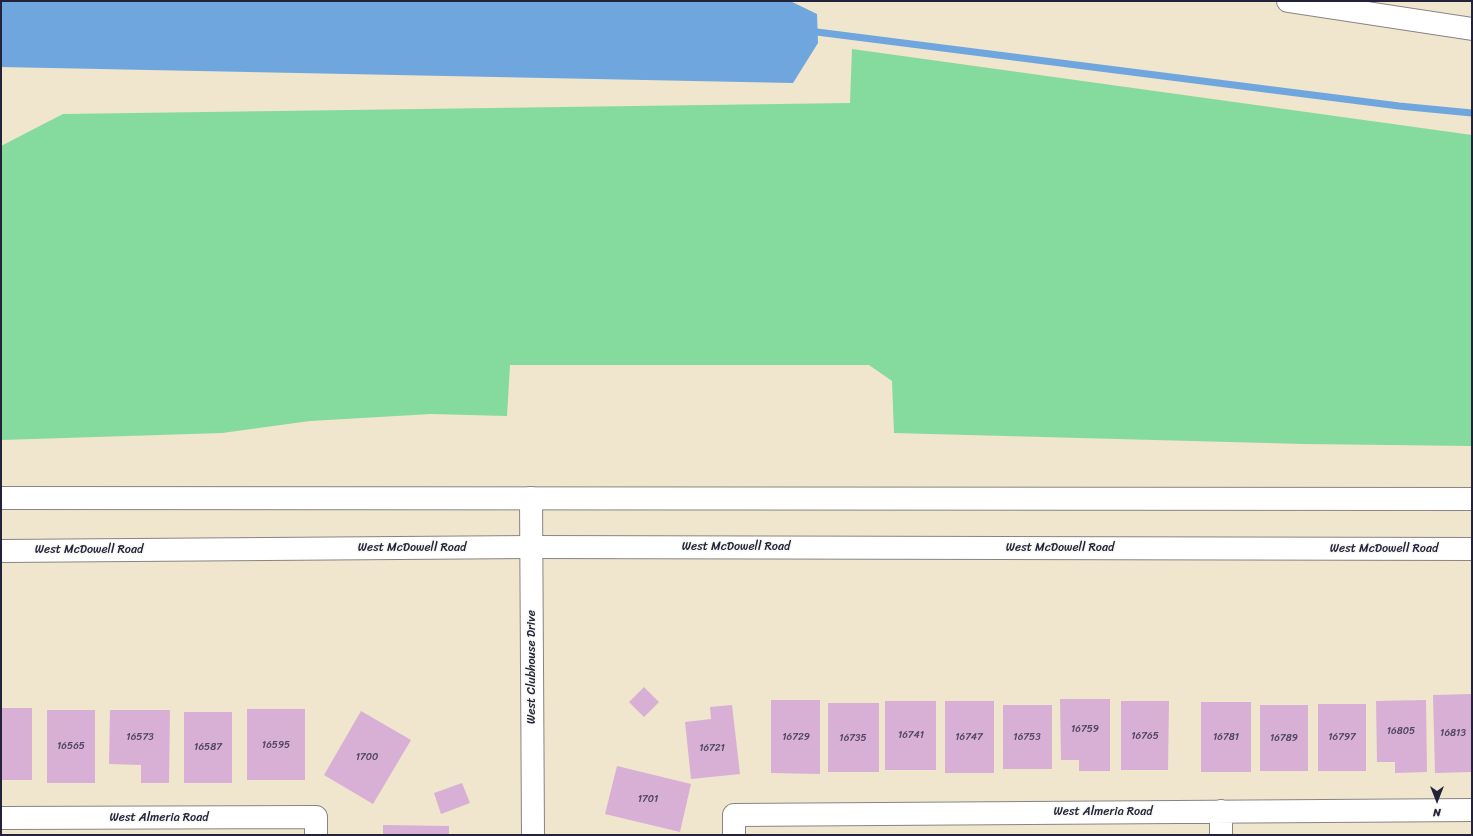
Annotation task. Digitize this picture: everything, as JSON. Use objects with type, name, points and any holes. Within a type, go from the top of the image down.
[{"type":"main road","points":[[1288,1],[1472,29]]},
{"type":"main road","points":[[1,498],[1472,499]]},
{"type":"main road","name":"West Clubhouse Drive","points":[[531,498],[533,835]]},
{"type":"main road","name":"West McDowell Road","points":[[1,551],[531,547],[1472,550]]},
{"type":"main road","name":"West Almeria Road","points":[[734,825],[1221,811],[1472,810]]},
{"type":"main road","points":[[1221,811],[1221,835]]},
{"type":"main road","name":"West Almeria Road","points":[[1,818],[316,826]]},
{"type":"green space","points":[[852,49],[1472,135],[1472,446],[1304,444],[894,433],[892,381],[869,365],[510,365],[507,416],[431,414],[310,421],[222,433],[1,440],[1,146],[63,114],[850,103]]},
{"type":"water","points":[[1,1],[790,1],[817,14],[818,43],[793,83],[1,67]]},
{"type":"building","points":[[644,687],[659,702],[644,717],[629,702]]},
{"type":"building","points":[[1472,694],[1472,772],[1435,773],[1433,695]]},
{"type":"building","points":[[1060,699],[1110,699],[1110,771],[1079,771],[1079,760],[1061,760]]},
{"type":"building","points":[[771,700],[820,700],[820,774],[771,773]]},
{"type":"building","points":[[1426,700],[1427,772],[1395,773],[1395,762],[1377,762],[1376,701]]},
{"type":"building","points":[[885,701],[936,701],[936,770],[885,770]]},
{"type":"building","points":[[945,701],[994,701],[994,773],[945,773]]},
{"type":"building","points":[[1121,701],[1169,701],[1168,770],[1121,770]]},
{"type":"building","points":[[1201,702],[1251,702],[1251,772],[1201,772]]},
{"type":"building","points":[[828,703],[879,703],[879,772],[828,772]]},
{"type":"building","points":[[1318,704],[1366,704],[1366,771],[1318,771]]},
{"type":"building","points":[[732,705],[740,774],[691,779],[685,722],[711,719],[710,707]]},
{"type":"building","points":[[1003,705],[1052,705],[1052,769],[1003,769]]},
{"type":"building","points":[[1260,705],[1308,705],[1308,771],[1260,771]]},
{"type":"building","points":[[1,708],[32,708],[32,780],[1,780]]},
{"type":"building","points":[[247,709],[305,709],[305,780],[247,780]]},
{"type":"building","points":[[47,710],[95,710],[95,783],[47,783]]},
{"type":"building","points":[[110,710],[170,710],[169,783],[141,783],[141,765],[109,764]]},
{"type":"building","points":[[361,711],[411,740],[373,804],[324,775]]},
{"type":"building","points":[[184,712],[232,712],[232,783],[184,783]]},
{"type":"building","points":[[617,766],[691,784],[680,832],[605,814]]},
{"type":"building","points":[[462,783],[470,803],[441,814],[434,793]]},
{"type":"building","points":[[383,825],[449,826],[449,835],[383,835]]},
{"type":"waterway","points":[[809,31],[1399,106],[1472,113]]}]
